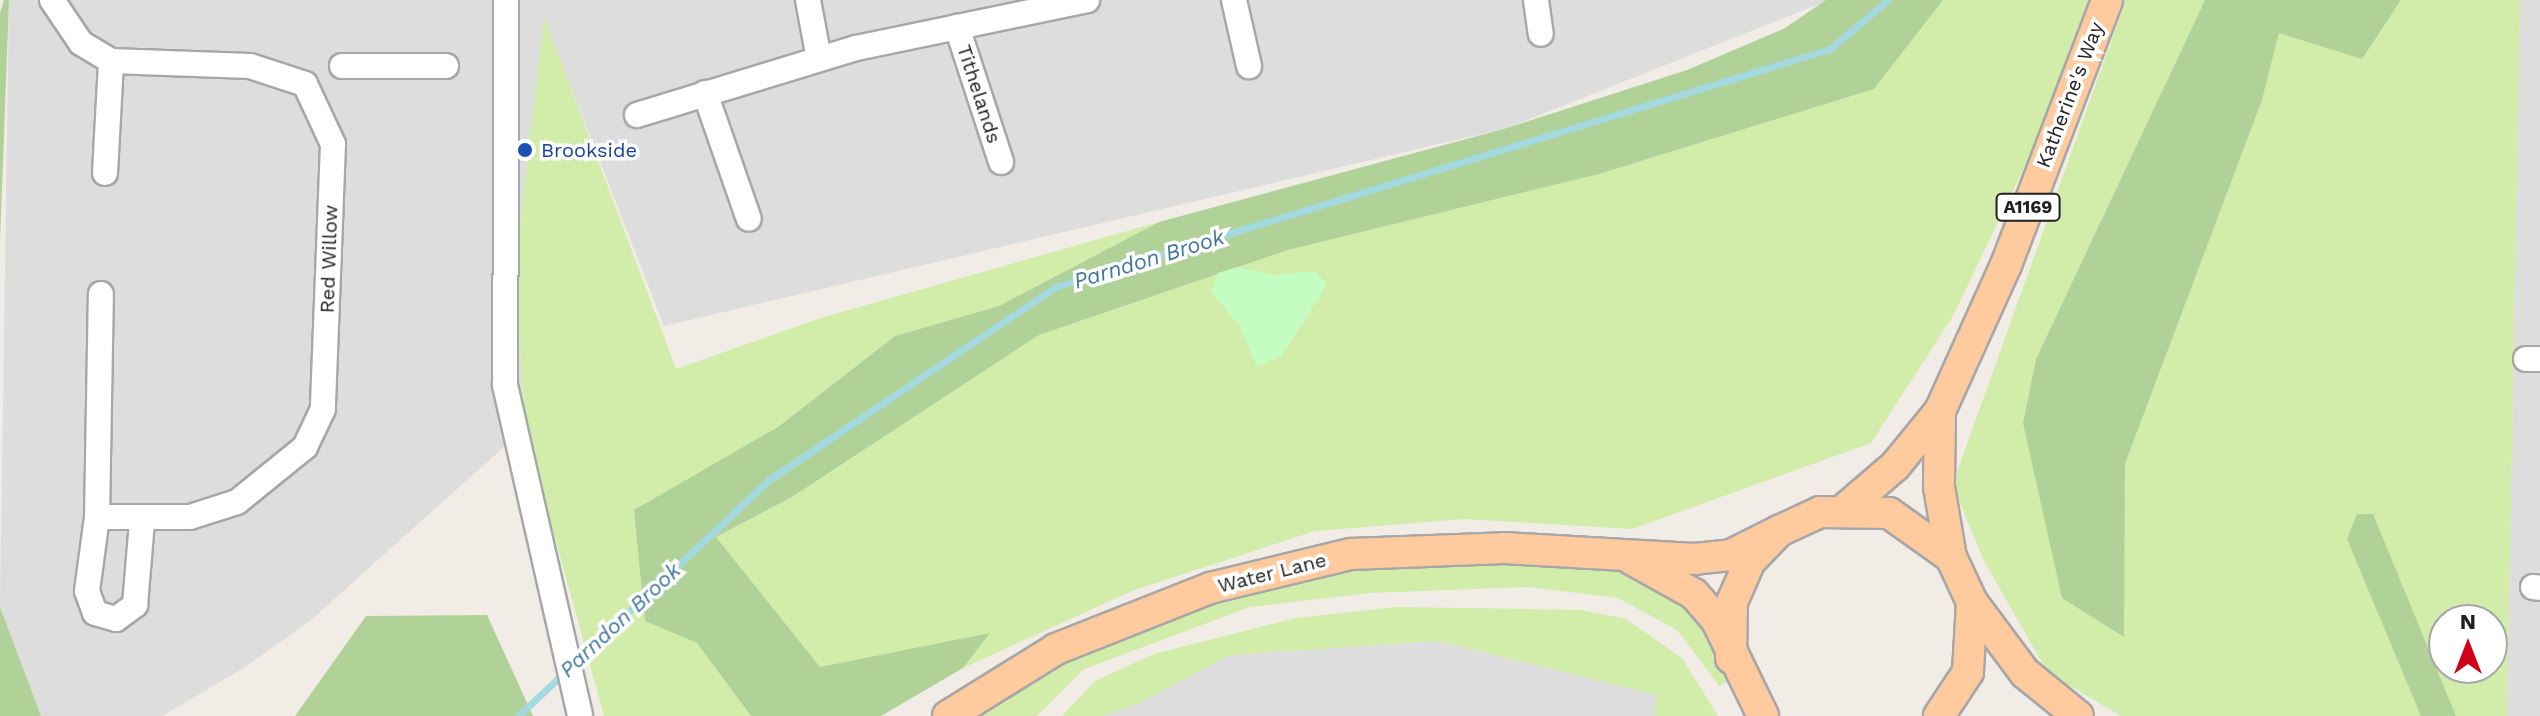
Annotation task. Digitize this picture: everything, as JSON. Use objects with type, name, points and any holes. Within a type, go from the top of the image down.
[{"type":"main road","name":"Katherine's Way","points":[[1846,508],[1895,466],[1940,411],[2006,265],[2107,0]]},
{"type":"main road","name":"Katherine's Way","points":[[1940,411],[1939,487],[1951,557]]},
{"type":"main road","name":"Water Lane","points":[[948,716],[1056,649],[1210,588],[1351,554],[1504,548],[1626,556],[1731,555],[1779,531],[1846,508]]},
{"type":"main road","points":[[1846,508],[1909,522],[1951,557],[1972,602],[2025,673],[2078,716]]},
{"type":"main road","points":[[1731,658],[1732,602],[1750,561],[1779,531]]},
{"type":"main road","name":"Water Lane","points":[[1626,556],[1694,594],[1716,619],[1731,658],[1763,716]]},
{"type":"main road","points":[[1939,716],[1968,672],[1972,602]]},
{"type":"street","points":[[52,0],[81,43],[111,61],[105,173]]},
{"type":"street","points":[[506,0],[505,385],[580,716]]},
{"type":"street","points":[[808,0],[819,59]]},
{"type":"street","name":"Tithelands","points":[[637,115],[819,59],[957,27],[998,9],[1087,0]]},
{"type":"street","points":[[1234,0],[1249,66]]},
{"type":"street","points":[[1536,0],[1541,34]]},
{"type":"street","name":"Tithelands","points":[[957,27],[1001,162]]},
{"type":"street","name":"Red Willow","points":[[97,517],[142,522],[237,502],[305,447],[323,409],[333,144],[305,84],[250,66],[111,61]]},
{"type":"street","points":[[342,66],[446,66]]},
{"type":"street","points":[[705,93],[749,219]]},
{"type":"street","points":[[101,294],[97,517],[87,591],[95,613],[116,619],[135,605],[142,522]]},
{"type":"shaded area","points":[[9,0],[1829,0],[1507,128],[664,326],[544,18],[515,268],[525,428],[311,620],[242,669],[162,716],[41,716],[0,607]]},
{"type":"shaded area","points":[[2520,0],[2540,0],[2540,716],[2507,716]]},
{"type":"shaded area","points":[[1438,641],[1657,695],[1655,716],[1103,716],[1230,655]]},
{"type":"green space","points":[[4,0],[9,0],[0,242],[0,13]]},
{"type":"green space","points":[[1826,0],[1943,0],[1874,89],[1599,174],[1288,250],[1039,335],[792,497],[716,537],[820,667],[990,633],[963,668],[881,716],[751,716],[697,643],[645,621],[634,510],[778,427],[895,336],[999,306],[1159,222],[1507,128],[1687,70],[1785,28]]},
{"type":"green space","points":[[1943,0],[2104,0],[1953,316],[1871,443],[1632,529],[1465,519],[1315,531],[1132,591],[963,668],[989,634],[820,667],[716,537],[792,497],[1039,335],[1288,250],[1599,174],[1874,89]]},
{"type":"green space","points":[[2126,0],[2205,0],[2036,359],[2023,423],[2123,637],[2125,464],[2262,100],[2279,33],[2362,58],[2401,0],[2520,0],[2508,661],[2508,604],[2428,604],[2428,684],[2508,684],[2507,716],[2121,716],[2048,673],[1984,561],[1956,493],[1957,472]]},
{"type":"green space","points":[[2205,0],[2401,0],[2362,59],[2279,33],[2262,100],[2125,464],[2124,637],[2062,598],[2023,423],[2036,359]]},
{"type":"green space","points":[[544,16],[676,369],[824,317],[1159,222],[999,306],[895,336],[778,427],[645,621],[697,643],[751,716],[604,716],[525,428],[515,268]]},
{"type":"green space","points":[[1237,267],[1275,275],[1316,271],[1327,285],[1282,355],[1257,367],[1240,327],[1211,291],[1218,273]]},
{"type":"green space","points":[[2357,514],[2373,514],[2428,648],[2428,684],[2443,684],[2456,716],[2421,716],[2347,539]]},
{"type":"green space","points":[[1501,557],[1627,569],[1659,584],[1703,624],[1734,678],[1719,686],[1677,630],[1618,598],[1528,587],[1370,593],[1250,607],[1084,669],[1037,716],[979,716],[1065,657],[1175,609],[1383,562]]},
{"type":"green space","points":[[0,607],[41,716],[0,716]]},
{"type":"green space","points":[[1397,607],[1581,610],[1626,619],[1682,658],[1718,716],[1655,716],[1656,695],[1438,641],[1230,655],[1140,703],[1103,716],[1062,716],[1095,681],[1154,654],[1296,618]]},
{"type":"green space","points":[[487,615],[533,716],[295,716],[366,616]]},
{"type":"waterway","name":"Parndon Brook","points":[[575,662],[769,480],[1055,287],[1830,49],[1888,0]]},
{"type":"waterway","name":"Parndon Brook","points":[[518,716],[566,671]]},
{"type":"place","name":"Brookside","points":[[525,150]]}]
